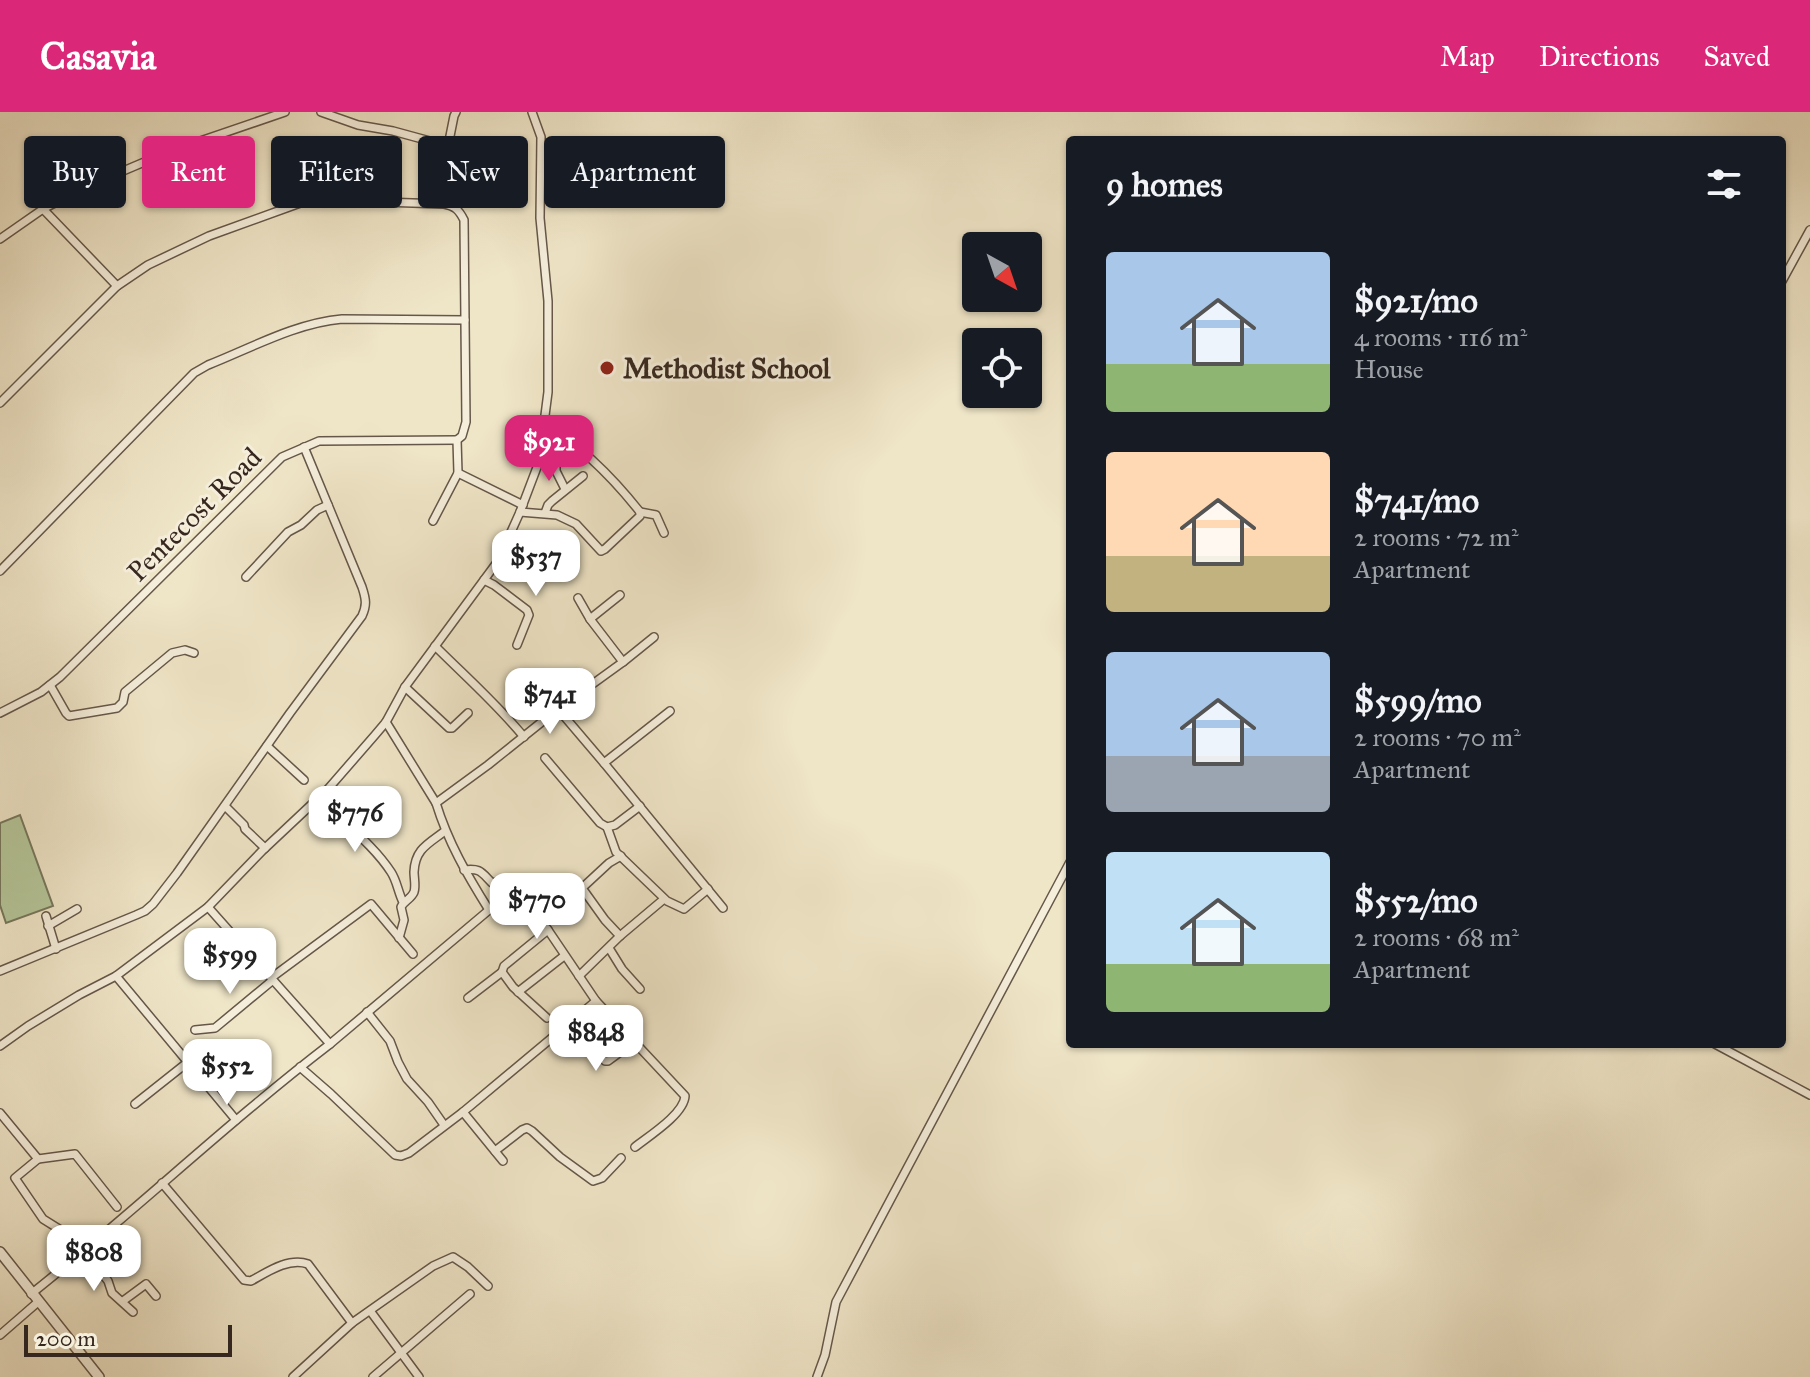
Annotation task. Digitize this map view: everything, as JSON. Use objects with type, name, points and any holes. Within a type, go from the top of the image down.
[{"type":"street","points":[[0,239],[43,209],[90,185],[168,152],[285,112]]},
{"type":"street","points":[[321,112],[358,125],[448,146],[456,112]]},
{"type":"street","points":[[0,1046],[53,1010],[116,976],[208,907],[319,797],[386,722],[405,687],[498,561],[539,462],[548,392],[548,301],[540,218],[541,137],[532,112]]},
{"type":"street","points":[[0,403],[117,286],[148,265],[209,236],[303,202],[444,204],[458,210],[464,220],[466,422],[462,436],[457,440],[458,473],[433,521]]},
{"type":"street","points":[[43,209],[117,286]]},
{"type":"street","points":[[1786,274],[1810,230]]},
{"type":"street","points":[[0,571],[194,373],[208,365],[303,326],[326,320],[465,320]]},
{"type":"street","points":[[544,424],[572,443],[613,480],[640,512],[656,515],[664,533]]},
{"type":"street","name":"Pentecost Road","points":[[0,713],[41,692],[82,656],[282,457],[319,441],[457,440]]},
{"type":"street","points":[[565,489],[556,471],[556,459],[572,443]]},
{"type":"street","points":[[0,971],[145,911],[153,904],[366,609],[362,587],[304,447]]},
{"type":"street","points":[[458,473],[534,514],[557,515],[576,524],[601,551],[638,518],[640,512]]},
{"type":"street","points":[[545,513],[548,505],[583,476]]},
{"type":"street","points":[[246,577],[288,532],[328,505]]},
{"type":"street","points":[[484,580],[527,610],[529,615],[517,645]]},
{"type":"street","points":[[590,619],[620,595]]},
{"type":"street","points":[[578,598],[623,662]]},
{"type":"street","points":[[436,803],[654,637]]},
{"type":"street","points":[[435,646],[505,714],[524,737]]},
{"type":"street","points":[[50,685],[69,716],[117,708],[127,690],[172,653],[185,650],[194,653]]},
{"type":"street","points":[[405,687],[449,728],[468,713]]},
{"type":"street","points":[[558,709],[723,908]]},
{"type":"street","points":[[604,763],[670,711]]},
{"type":"street","points":[[386,722],[436,803],[445,831],[464,870],[489,910]]},
{"type":"street","points":[[267,746],[304,780]]},
{"type":"street","points":[[545,758],[600,823],[607,827],[616,852],[664,899],[684,909],[708,889]]},
{"type":"street","points":[[319,797],[340,820],[357,832],[397,883],[404,920],[399,938]]},
{"type":"street","points":[[225,806],[265,848]]},
{"type":"street","points":[[607,827],[615,825],[640,806]]},
{"type":"street","points":[[403,902],[413,893],[418,851],[445,831]]},
{"type":"street","points":[[620,936],[582,888],[621,856]]},
{"type":"street","points":[[464,870],[476,868],[492,883],[498,882]]},
{"type":"street","points":[[817,1377],[836,1302],[1066,870]]},
{"type":"street","points":[[0,1335],[82,1253],[162,1183],[504,899],[517,900],[540,920],[596,1001],[685,1096],[685,1102],[673,1117],[635,1147]]},
{"type":"street","points":[[579,976],[664,899]]},
{"type":"street","points":[[195,1030],[215,1028],[272,979],[371,904],[413,954]]},
{"type":"street","points":[[208,907],[330,1044]]},
{"type":"street","points":[[48,926],[77,909]]},
{"type":"street","points":[[46,916],[56,949]]},
{"type":"street","points":[[468,998],[548,930]]},
{"type":"street","points":[[609,948],[640,989]]},
{"type":"street","points":[[518,992],[564,956]]},
{"type":"street","points":[[502,972],[518,992],[547,1018]]},
{"type":"street","points":[[116,976],[236,1120]]},
{"type":"street","points":[[300,1067],[395,1155],[401,1156],[463,1112],[596,1001]]},
{"type":"street","points":[[367,1012],[390,1041],[407,1079],[444,1125]]},
{"type":"street","points":[[572,1022],[605,1061],[634,1042]]},
{"type":"street","points":[[1722,1048],[1810,1095]]},
{"type":"street","points":[[135,1104],[188,1062]]},
{"type":"street","points":[[463,1112],[503,1161]]},
{"type":"street","points":[[0,1113],[38,1159]]},
{"type":"street","points":[[495,1151],[527,1128],[593,1181],[602,1178],[621,1158]]},
{"type":"street","points":[[117,1207],[74,1153],[38,1159],[15,1178],[43,1219],[59,1229],[108,1281],[110,1290],[133,1312]]},
{"type":"street","points":[[162,1183],[244,1280],[251,1281],[273,1269],[302,1261],[308,1264],[352,1323]]},
{"type":"street","points":[[0,1252],[99,1377]]},
{"type":"street","points":[[293,1377],[352,1323],[433,1266],[453,1257],[488,1286]]},
{"type":"street","points":[[123,1301],[146,1284],[156,1296]]},
{"type":"street","points":[[373,1377],[470,1294]]},
{"type":"street","points":[[371,1312],[419,1377]]},
{"type":"green space","points":[[20,815],[53,906],[6,923],[0,905],[0,823]]},
{"type":"place","name":"Methodist School","points":[[607,368]]}]
